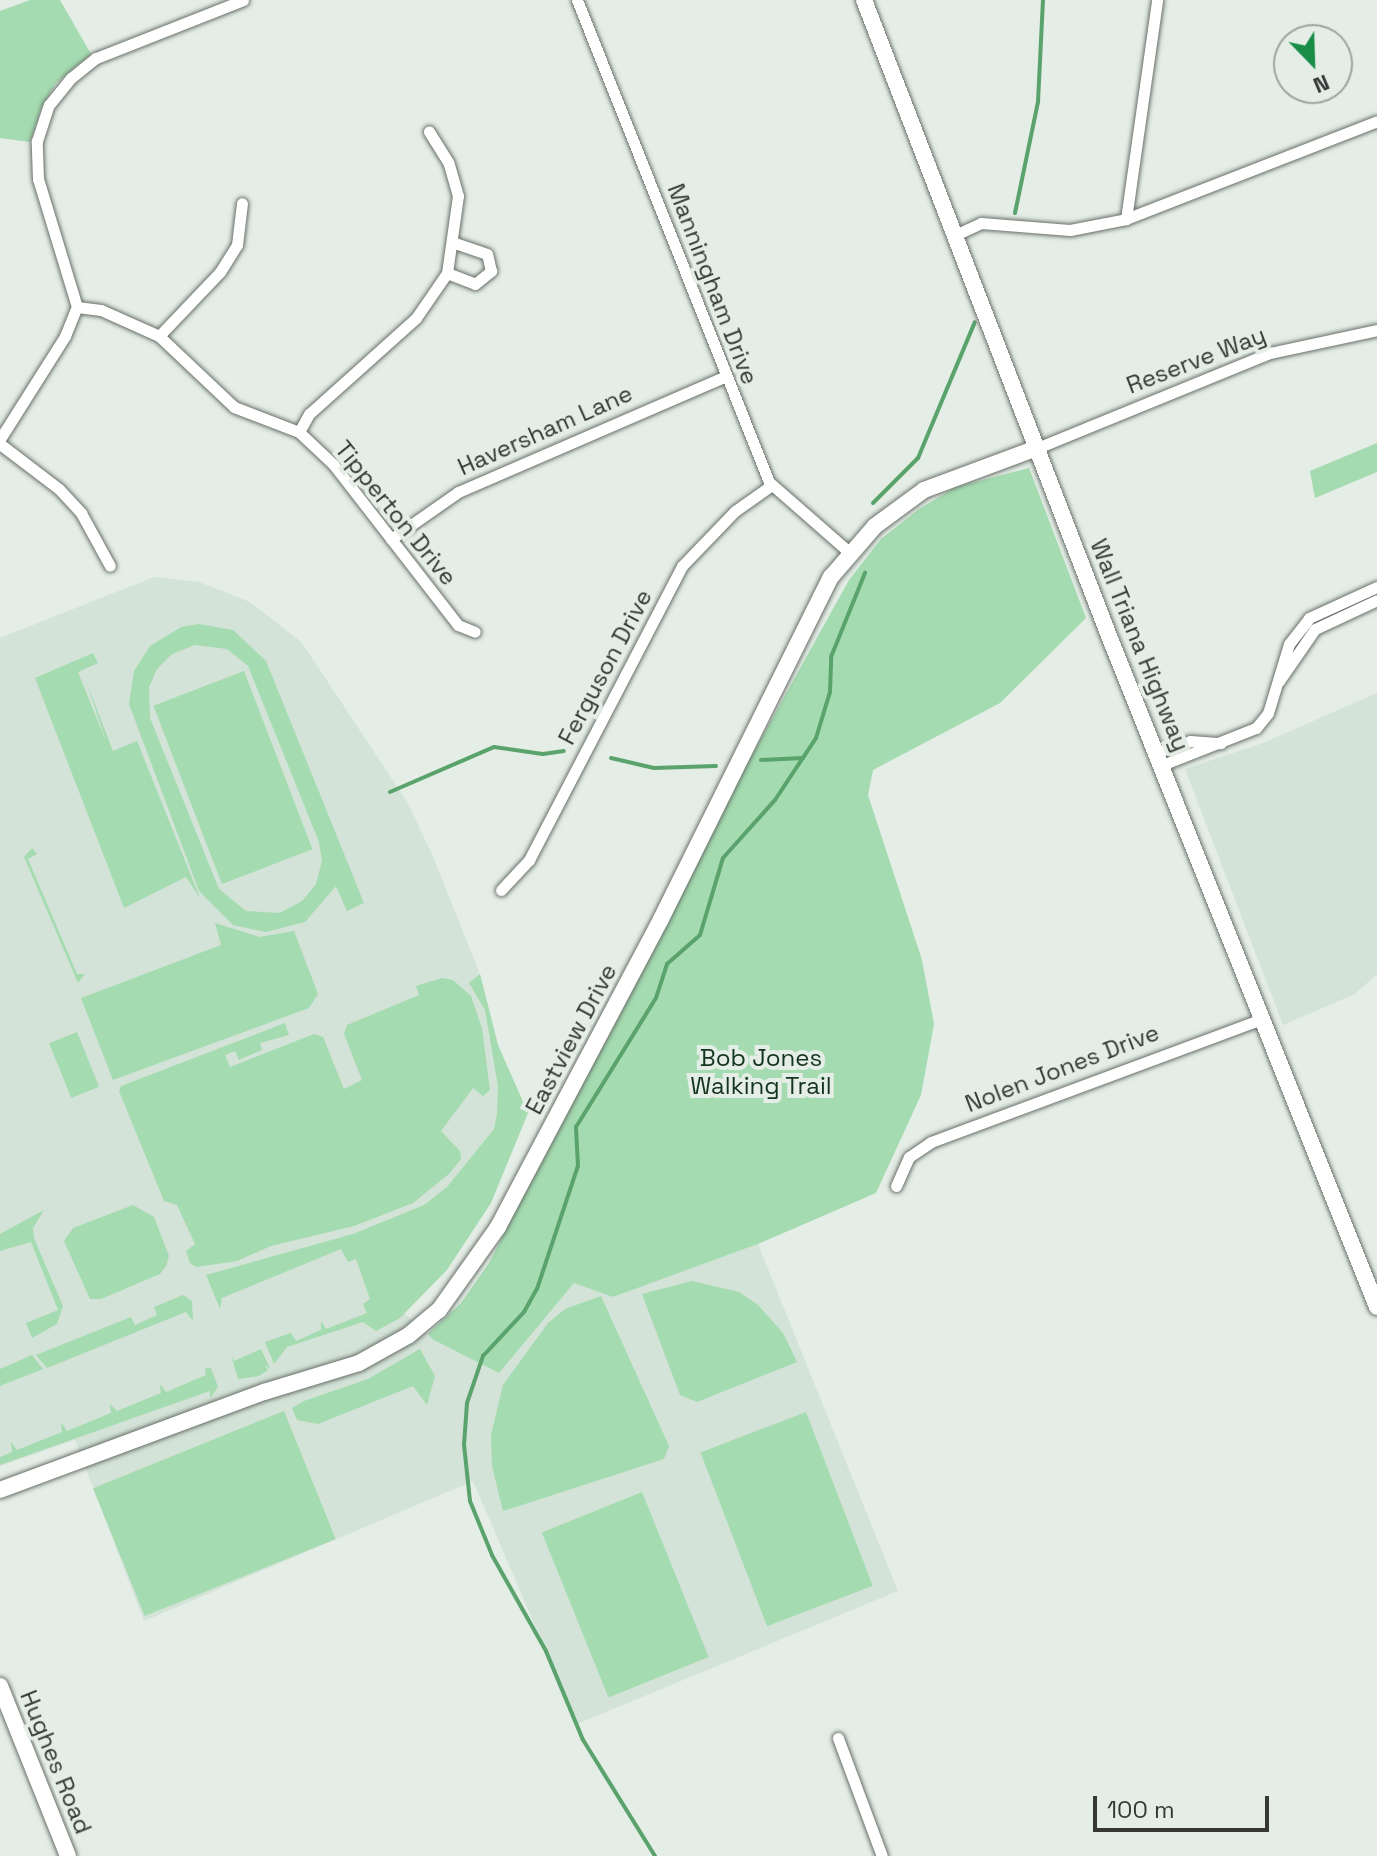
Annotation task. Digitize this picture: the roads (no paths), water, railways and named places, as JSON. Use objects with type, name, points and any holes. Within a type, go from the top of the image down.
[{"type":"main road","name":"Wall Triana Highway","points":[[864,0],[953,236],[1160,759],[1372,1279],[1377,1307]]},
{"type":"main road","name":"Eastview Drive","points":[[0,1490],[385,1350],[439,1310],[465,1278],[498,1227],[578,1078],[831,577],[875,526],[924,490],[1037,448]]},
{"type":"main road","name":"Hughes Road","points":[[0,1686],[68,1856]]},
{"type":"street","points":[[110,566],[81,513],[59,489],[0,441],[65,336],[77,307],[38,179],[37,141],[49,105],[71,78],[96,58],[243,0]]},
{"type":"street","name":"Manningham Drive","points":[[577,0],[772,485],[850,553]]},
{"type":"street","points":[[1126,219],[1157,0]]},
{"type":"street","points":[[953,236],[981,223],[1070,230],[1126,219],[1377,121]]},
{"type":"street","points":[[299,432],[309,414],[416,318],[447,273],[455,243],[458,196],[448,162],[429,132]]},
{"type":"street","points":[[159,336],[220,272],[237,245],[242,203]]},
{"type":"street","points":[[447,273],[475,284],[491,271],[487,254],[455,243]]},
{"type":"street","name":"Tipperton Drive","points":[[77,307],[101,310],[159,336],[234,407],[299,432],[333,464],[458,625],[475,632]]},
{"type":"street","name":"Reserve Way","points":[[1037,448],[1270,353],[1377,330]]},
{"type":"street","name":"Haversham Lane","points":[[391,539],[458,492],[726,376]]},
{"type":"street","name":"Ferguson Drive","points":[[501,890],[529,860],[682,566],[724,521],[772,485]]},
{"type":"street","points":[[1160,759],[1190,741],[1222,743],[1263,722],[1289,644],[1309,618],[1377,587]]},
{"type":"street","points":[[1279,681],[1315,629],[1377,600]]},
{"type":"street","name":"Nolen Jones Drive","points":[[896,1186],[909,1157],[931,1142],[1264,1018]]},
{"type":"street","points":[[838,1738],[882,1856]]},
{"type":"waterway","points":[[1015,213],[1038,102],[1043,0]]},
{"type":"waterway","points":[[873,503],[918,458],[975,322]]},
{"type":"waterway","points":[[655,1856],[583,1740],[546,1651],[492,1555],[470,1501],[464,1445],[467,1403],[483,1356],[524,1312],[537,1289],[578,1166],[576,1127],[656,998],[667,964],[700,935],[723,858],[775,800],[816,738],[830,692],[831,657],[865,573]]},
{"type":"waterway","points":[[390,792],[494,747],[543,754],[564,751]]},
{"type":"waterway","points":[[611,758],[654,768],[716,766]]},
{"type":"waterway","points":[[761,760],[803,758]]},
{"type":"park label","name":"Bob Jones Walking Trail","points":[[761,1072]]}]
